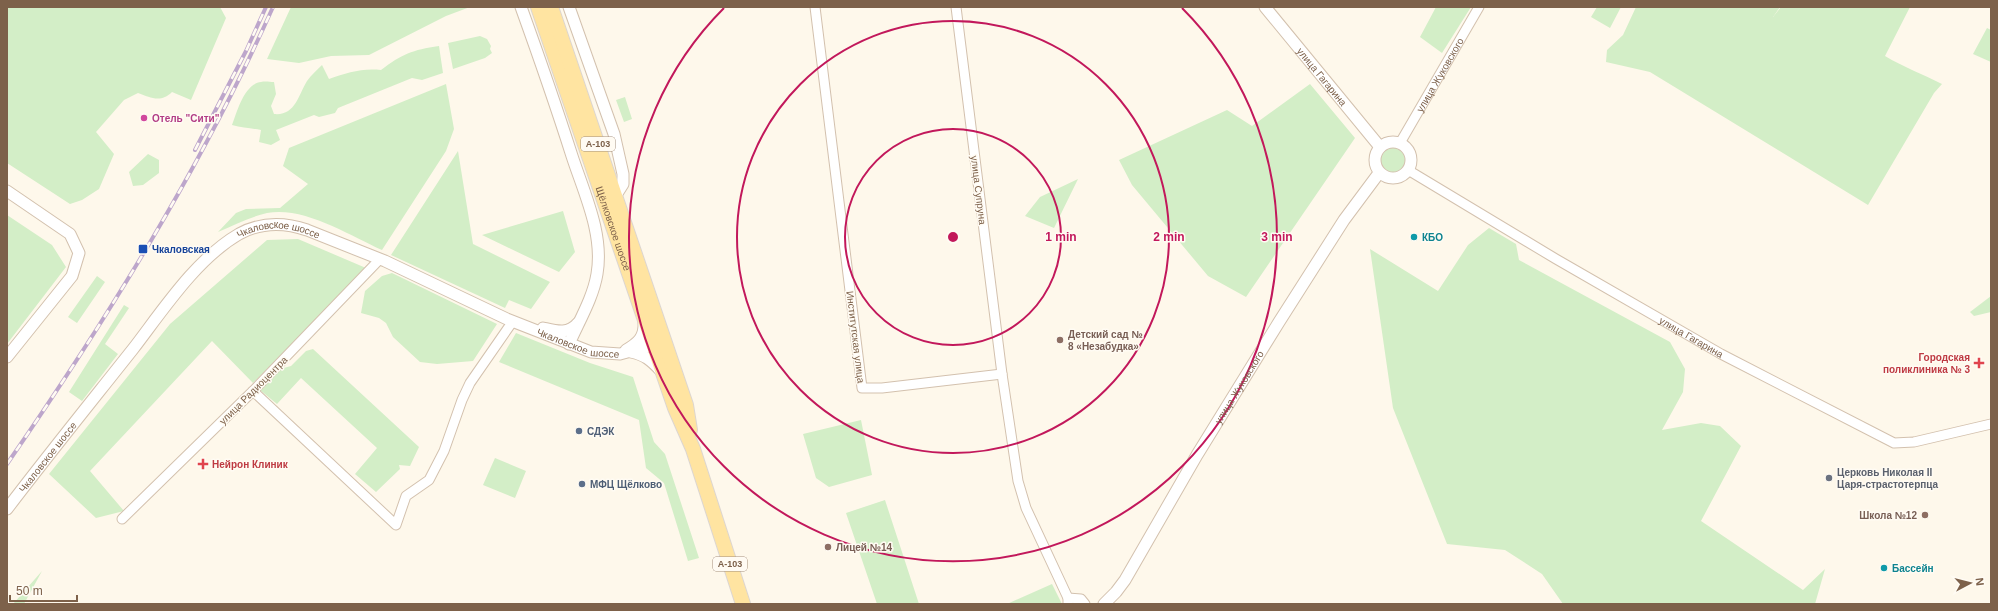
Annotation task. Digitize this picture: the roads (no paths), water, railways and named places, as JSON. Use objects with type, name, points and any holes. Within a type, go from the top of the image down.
[{"type":"main road","name":"Щёлковское шоссе","points":[[538,7],[644,317],[658,340],[663,374],[675,408],[693,449],[743,604]]},
{"type":"main road","name":"Щёлковское шоссе","points":[[551,7],[616,195],[658,340],[686,404],[693,449]]},
{"type":"street","name":"А-103","points":[[521,7],[553,96],[589,206],[597,237],[597,273],[591,295],[569,344]]},
{"type":"street","name":"А-103","points":[[569,7],[614,134],[623,174],[623,184],[616,195]]},
{"type":"street","name":"Институтская улица","points":[[815,7],[862,388],[882,388],[1002,374]]},
{"type":"street","name":"улица Супруна","points":[[956,7],[1002,374]]},
{"type":"street","name":"улица Гагарина","points":[[1265,7],[1380,147]]},
{"type":"street","name":"улица Жуковского","points":[[1400,144],[1479,7]]},
{"type":"street","points":[[1389,142],[1400,144],[1406,147],[1411,158],[1408,170],[1400,177],[1395,179],[1379,173],[1374,163],[1374,157],[1380,147],[1389,142]]},
{"type":"street","name":"улица Гагарина","points":[[1408,170],[1556,259],[1721,354],[1894,443],[1914,442],[1991,424]]},
{"type":"street","name":"улица Жуковского","points":[[1104,604],[1125,580],[1197,455],[1279,322],[1344,220],[1379,173]]},
{"type":"street","points":[[7,190],[70,234],[78,254],[72,276],[7,358]]},
{"type":"street","name":"Чкаловское шоссе","points":[[7,509],[178,291],[207,260],[240,234],[252,228],[277,224],[294,226],[380,259],[513,321],[591,352],[625,353],[658,340]]},
{"type":"street","name":"улица Радиоцентра","points":[[122,519],[253,391],[380,259]]},
{"type":"street","points":[[625,353],[641,339],[644,332],[644,317]]},
{"type":"street","points":[[253,391],[396,525],[406,496],[429,480],[444,452],[462,400],[470,383],[513,321],[567,331],[577,326],[583,346],[591,352]]},
{"type":"street","points":[[625,353],[644,355],[650,359],[663,374]]},
{"type":"street","points":[[1002,374],[1018,481],[1026,508],[1068,601],[1081,599],[1085,604]]},
{"type":"railway","points":[[195,150],[246,51],[266,7]]},
{"type":"railway","points":[[7,464],[81,354],[184,184],[245,67],[273,7]]},
{"type":"place","name":"Отель \"Сити\"","points":[[144,118]]},
{"type":"place","name":"КБО","points":[[1414,237]]},
{"type":"place","name":"Чкаловская","points":[[143,249]]},
{"type":"place","name":"Детский сад № 8 «Незабудка»","points":[[1060,340]]},
{"type":"place","name":"Городская поликлиника № 3","points":[[1979,363]]},
{"type":"place","name":"СДЭК","points":[[579,431]]},
{"type":"place","name":"Нейрон Клиник","points":[[203,464]]},
{"type":"place","name":"Церковь Николая II Царя-страстотерпца","points":[[1829,478]]},
{"type":"place","name":"МФЦ Щёлково","points":[[582,484]]},
{"type":"place","name":"Школа №12","points":[[1925,515]]},
{"type":"place","name":"Лицей №14","points":[[828,547]]},
{"type":"place","name":"Бассейн","points":[[1884,568]]}]
